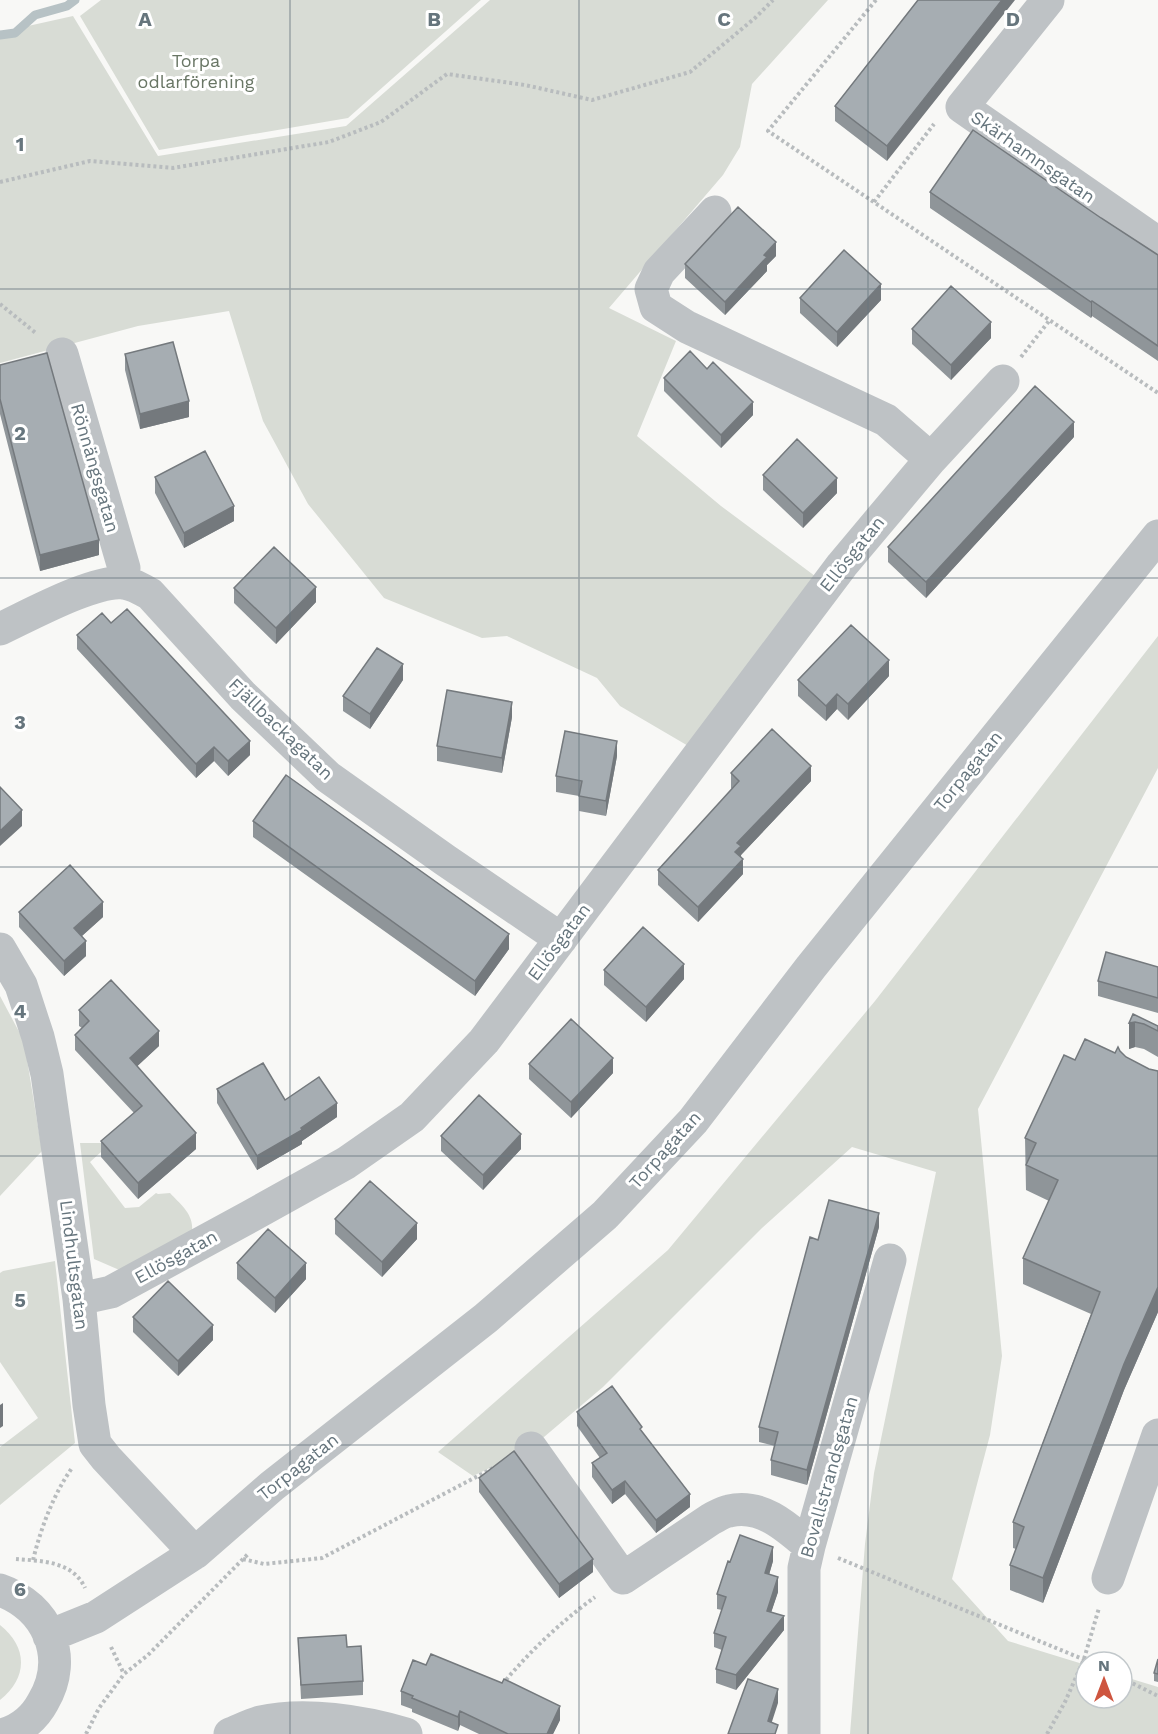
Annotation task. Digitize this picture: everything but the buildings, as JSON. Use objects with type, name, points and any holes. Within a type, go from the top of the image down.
[{"type":"street","name":"Skärhamnsgatan","points":[[1047,0],[962,107],[1158,243]]},
{"type":"street","points":[[715,212],[659,272],[651,289],[656,307],[687,327],[886,420],[931,459]]},
{"type":"street","name":"Rönnängsgatan","points":[[62,354],[124,568],[123,583]]},
{"type":"street","name":"Ellösgatan","points":[[80,1299],[111,1292],[249,1217],[346,1163],[412,1117],[484,1041],[842,565],[931,459],[1002,381]]},
{"type":"street","name":"Torpagatan","points":[[49,1636],[96,1617],[195,1553],[272,1486],[486,1318],[605,1215],[693,1121],[811,967],[1158,536]]},
{"type":"street","points":[[0,629],[86,590],[111,583],[123,583]]},
{"type":"street","name":"Fjällbackagatan","points":[[123,583],[136,586],[150,594],[243,696],[328,777],[561,939]]},
{"type":"street","name":"Lindhultsgatan","points":[[0,949],[21,985],[38,1036],[47,1074],[80,1299],[89,1406],[95,1444]]},
{"type":"street","name":"Bovallstrandsgatan","points":[[804,1734],[804,1568],[808,1546],[890,1260]]},
{"type":"street","points":[[1108,1578],[1158,1435]]},
{"type":"street","points":[[95,1444],[195,1553]]},
{"type":"street","points":[[531,1448],[623,1578],[711,1519],[727,1511],[746,1508],[770,1516],[782,1522],[808,1546]]},
{"type":"street","points":[[0,1590],[15,1596],[31,1608],[44,1623],[55,1661],[50,1690],[34,1715],[18,1728],[5,1734]]},
{"type":"street","points":[[230,1734],[260,1722],[297,1718],[339,1720],[364,1729],[406,1734]]},
{"type":"path","points":[[0,182],[90,161],[173,168],[329,142],[381,122],[447,74],[525,85],[592,100],[690,72],[755,18],[773,0]]},
{"type":"path","points":[[876,0],[768,131],[1158,393]]},
{"type":"path","points":[[874,202],[949,105],[962,107]]},
{"type":"path","points":[[0,304],[62,354]]},
{"type":"path","points":[[1002,381],[1049,321]]},
{"type":"path","points":[[33,1560],[60,1486],[79,1457],[95,1444]]},
{"type":"path","points":[[243,1559],[264,1564],[322,1558],[531,1448]]},
{"type":"path","points":[[808,1546],[1074,1655]]},
{"type":"path","points":[[502,1688],[521,1663],[555,1630],[591,1600],[623,1578]]},
{"type":"path","points":[[1087,1650],[1108,1578]]},
{"type":"path","points":[[1047,1734],[1074,1682]]},
{"type":"path","points":[[1134,1684],[1158,1696]]},
{"type":"green space","name":"Torpa odlarförening","points":[[101,0],[481,0],[348,118],[159,150],[80,16]]},
{"type":"green space","points":[[490,0],[828,0],[752,84],[740,147],[723,175],[609,308],[676,341],[637,436],[721,506],[819,579],[690,747],[620,706],[597,678],[507,636],[482,638],[384,598],[308,504],[263,421],[229,311],[138,326],[0,363],[0,30],[1,32],[73,16],[158,156],[346,126]]},
{"type":"green space","points":[[1158,636],[1158,768],[978,1109],[1002,1356],[990,1435],[952,1579],[1008,1641],[1074,1661],[1074,1710],[1134,1710],[1134,1680],[1158,1687],[1158,1734],[850,1734],[865,1544],[874,1473],[936,1172],[852,1147],[762,1228],[603,1387],[531,1448],[473,1476],[438,1452],[668,1250],[875,1001]]},
{"type":"green space","points":[[0,996],[24,1041],[42,1151],[0,1196]]},
{"type":"green space","points":[[80,1143],[111,1143],[90,1162],[125,1208],[139,1207],[156,1193],[170,1193],[189,1214],[192,1231],[124,1272],[94,1259]]},
{"type":"green space","points":[[55,1261],[75,1443],[0,1505],[0,1447],[38,1418],[0,1362],[0,1273]]},
{"type":"green space","points":[[0,1625],[16,1643],[21,1662],[16,1682],[0,1700]]},
{"type":"waterway","points":[[0,35],[15,33],[35,15],[67,6],[75,0]]}]
